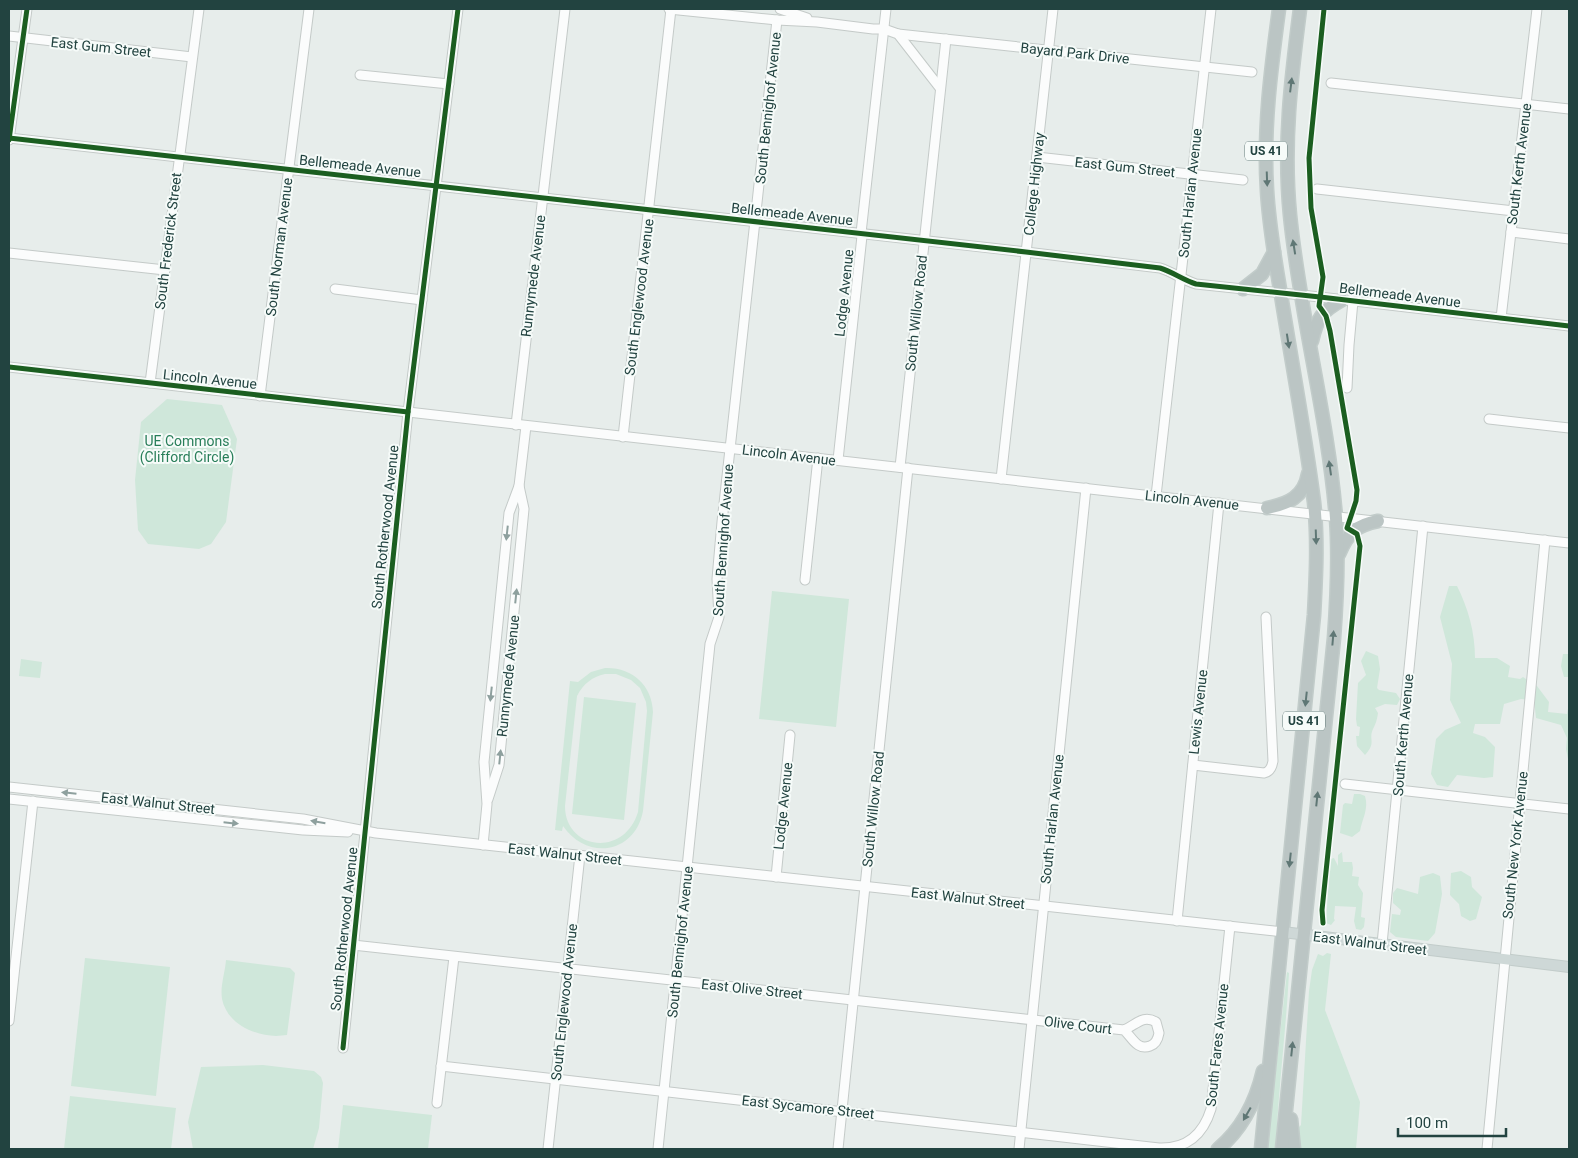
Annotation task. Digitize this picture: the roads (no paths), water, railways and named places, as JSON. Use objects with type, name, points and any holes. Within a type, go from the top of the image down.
[{"type":"highway","name":"US 41","points":[[1261,1149],[1314,616],[1316,555],[1315,514],[1309,467],[1274,252],[1267,189],[1267,103],[1279,9]]},
{"type":"highway","name":"US 41","points":[[1282,1149],[1334,638],[1337,559],[1336,516],[1331,469],[1290,214],[1287,145],[1290,90],[1300,9]]},
{"type":"highway","points":[[1243,289],[1262,274],[1274,252]]},
{"type":"highway","points":[[1310,345],[1320,317],[1330,306],[1348,300]]},
{"type":"highway","points":[[1267,508],[1278,506],[1294,499],[1303,490],[1309,467]]},
{"type":"highway","points":[[1337,559],[1349,534],[1364,524],[1378,521]]},
{"type":"highway","points":[[1218,1149],[1238,1128],[1252,1105],[1267,1054],[1276,1000]]},
{"type":"highway","points":[[1290,1077],[1294,1149]]},
{"type":"main road","name":"East Walnut Street","points":[[1283,932],[1569,967]]},
{"type":"street","points":[[9,139],[27,9]]},
{"type":"street","name":"South Frederick Street","points":[[150,383],[199,9]]},
{"type":"street","name":"South Norman Avenue","points":[[260,396],[309,9]]},
{"type":"street","name":"South Rotherwood Avenue","points":[[343,1048],[408,412],[458,9]]},
{"type":"street","name":"Runnymede Avenue","points":[[516,425],[565,9]]},
{"type":"street","points":[[670,9],[777,20],[817,22],[873,30],[884,29]]},
{"type":"street","name":"South Englewood Avenue","points":[[623,437],[670,9]]},
{"type":"street","points":[[780,9],[817,22]]},
{"type":"street","name":"Lodge Avenue","points":[[838,460],[886,9]]},
{"type":"street","name":"College Highway","points":[[1001,479],[1053,9]]},
{"type":"street","name":"South Harlan Avenue","points":[[1156,496],[1211,9]]},
{"type":"street","name":"South Kerth Avenue","points":[[1501,318],[1537,9]]},
{"type":"street","name":"South Bennighof Avenue","points":[[658,1149],[710,644],[719,617],[717,579],[777,20]]},
{"type":"street","name":"Bayard Park Drive","points":[[884,29],[898,34],[946,40],[1252,72]]},
{"type":"street","points":[[898,34],[940,88]]},
{"type":"street","name":"East Gum Street","points":[[9,36],[192,57]]},
{"type":"street","name":"South Willow Road","points":[[838,1149],[865,886],[924,240],[946,40]]},
{"type":"street","points":[[360,75],[448,84]]},
{"type":"street","points":[[1331,83],[1569,109]]},
{"type":"street","name":"Bellemeade Avenue","points":[[9,139],[755,221],[1160,268],[1196,284],[1569,326]]},
{"type":"street","name":"East Gum Street","points":[[1037,157],[1243,180]]},
{"type":"street","points":[[1317,189],[1514,211]]},
{"type":"street","points":[[1511,232],[1569,239]]},
{"type":"street","points":[[9,253],[165,270]]},
{"type":"street","points":[[334,289],[422,300]]},
{"type":"street","points":[[1347,388],[1348,300]]},
{"type":"street","name":"Lincoln Avenue","points":[[9,367],[1569,543]]},
{"type":"street","points":[[1488,419],[1569,428]]},
{"type":"street","name":"Runnymede Avenue","points":[[487,804],[499,765],[524,509],[520,486],[526,426]]},
{"type":"street","points":[[805,580],[818,458]]},
{"type":"street","name":"Runnymede Avenue","points":[[483,845],[487,804],[484,762],[508,522],[509,513],[520,486]]},
{"type":"street","name":"South Harlan Avenue","points":[[1018,1149],[1086,488]]},
{"type":"street","name":"Lewis Avenue","points":[[1177,921],[1219,503]]},
{"type":"street","name":"South Kerth Avenue","points":[[1382,944],[1423,526]]},
{"type":"street","name":"South New York Avenue","points":[[1487,1149],[1545,540]]},
{"type":"street","points":[[1192,765],[1264,773],[1270,770],[1273,761],[1266,617]]},
{"type":"street","name":"Lodge Avenue","points":[[776,877],[790,734]]},
{"type":"street","points":[[1345,784],[1519,805],[1569,809]]},
{"type":"street","name":"East Walnut Street","points":[[9,787],[304,819],[366,832]]},
{"type":"street","name":"East Walnut Street","points":[[9,799],[311,831],[366,832],[1283,932]]},
{"type":"street","points":[[9,1021],[34,801]]},
{"type":"street","name":"South Englewood Avenue","points":[[548,1149],[580,855]]},
{"type":"street","name":"South Fares Avenue","points":[[1175,1147],[1186,1143],[1198,1134],[1211,1109],[1230,926]]},
{"type":"street","name":"East Olive Street","points":[[353,945],[1031,1019]]},
{"type":"street","points":[[437,1104],[454,956]]},
{"type":"street","name":"Olive Court","points":[[1031,1019],[1124,1030]]},
{"type":"street","name":"East Sycamore Street","points":[[441,1066],[1159,1148],[1175,1147]]},
{"type":"park label","name":"UE Commons (Clifford Circle)","points":[[187,450]]}]
